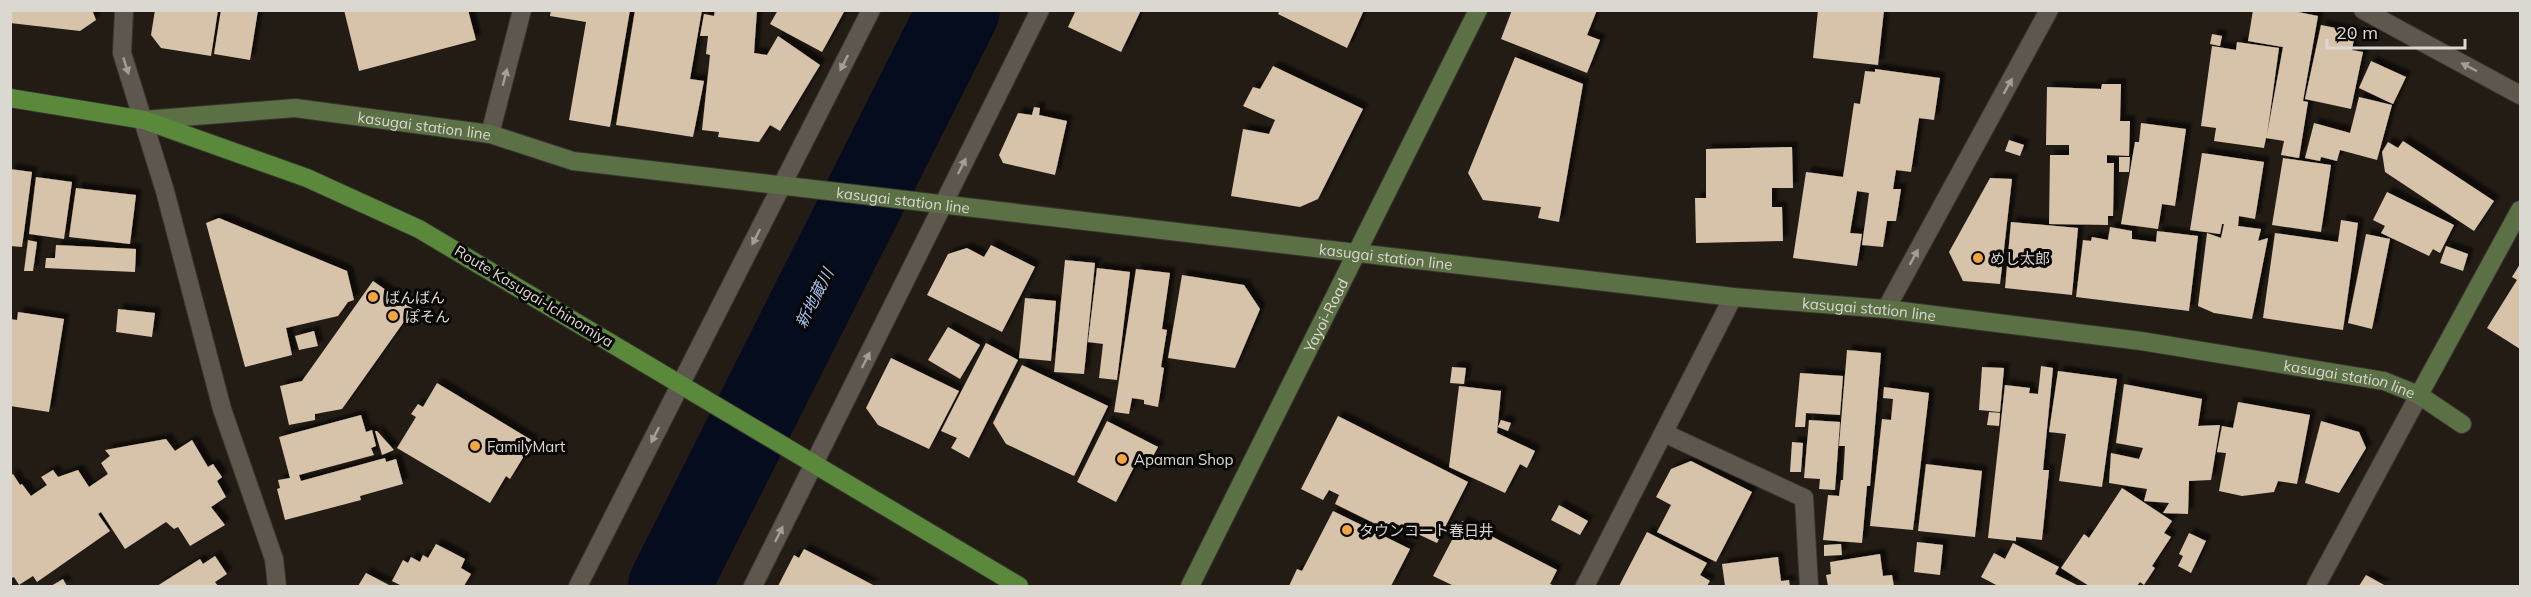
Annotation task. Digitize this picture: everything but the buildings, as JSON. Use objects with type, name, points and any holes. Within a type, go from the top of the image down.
[{"type":"main road","name":"Yayoi-Road","points":[[1190,586],[1478,10]]},
{"type":"main road","name":"Route Kasugai-Ichinomiya","points":[[10,98],[144,120],[307,178],[419,229],[1019,586]]},
{"type":"main road","name":"kasugai station line","points":[[144,120],[296,108],[490,134],[573,161],[1733,297],[1886,309],[2164,345],[2384,381],[2419,395],[2520,210]]},
{"type":"main road","points":[[2419,395],[2462,424]]},
{"type":"street","points":[[124,10],[122,53],[165,191],[222,409],[274,559],[277,586]]},
{"type":"street","points":[[490,134],[522,10]]},
{"type":"street","points":[[578,586],[871,10]]},
{"type":"street","points":[[753,586],[1040,10]]},
{"type":"street","points":[[1886,309],[2049,10]]},
{"type":"street","points":[[2363,10],[2520,95]]},
{"type":"street","points":[[1585,586],[1733,297]]},
{"type":"street","points":[[2316,586],[2419,395]]},
{"type":"street","points":[[1664,433],[1804,498],[1809,586]]},
{"type":"waterway","name":"新地蔵川","points":[[669,586],[959,10]]},
{"type":"place","name":"めし太郎","points":[[1978,258]]},
{"type":"place","name":"ばんばん","points":[[373,297]]},
{"type":"place","name":"ぽそん","points":[[393,316]]},
{"type":"place","name":"FamilyMart","points":[[475,446]]},
{"type":"place","name":"Apaman Shop","points":[[1122,459]]},
{"type":"place","name":"タウンコート春日井","points":[[1347,530]]}]
